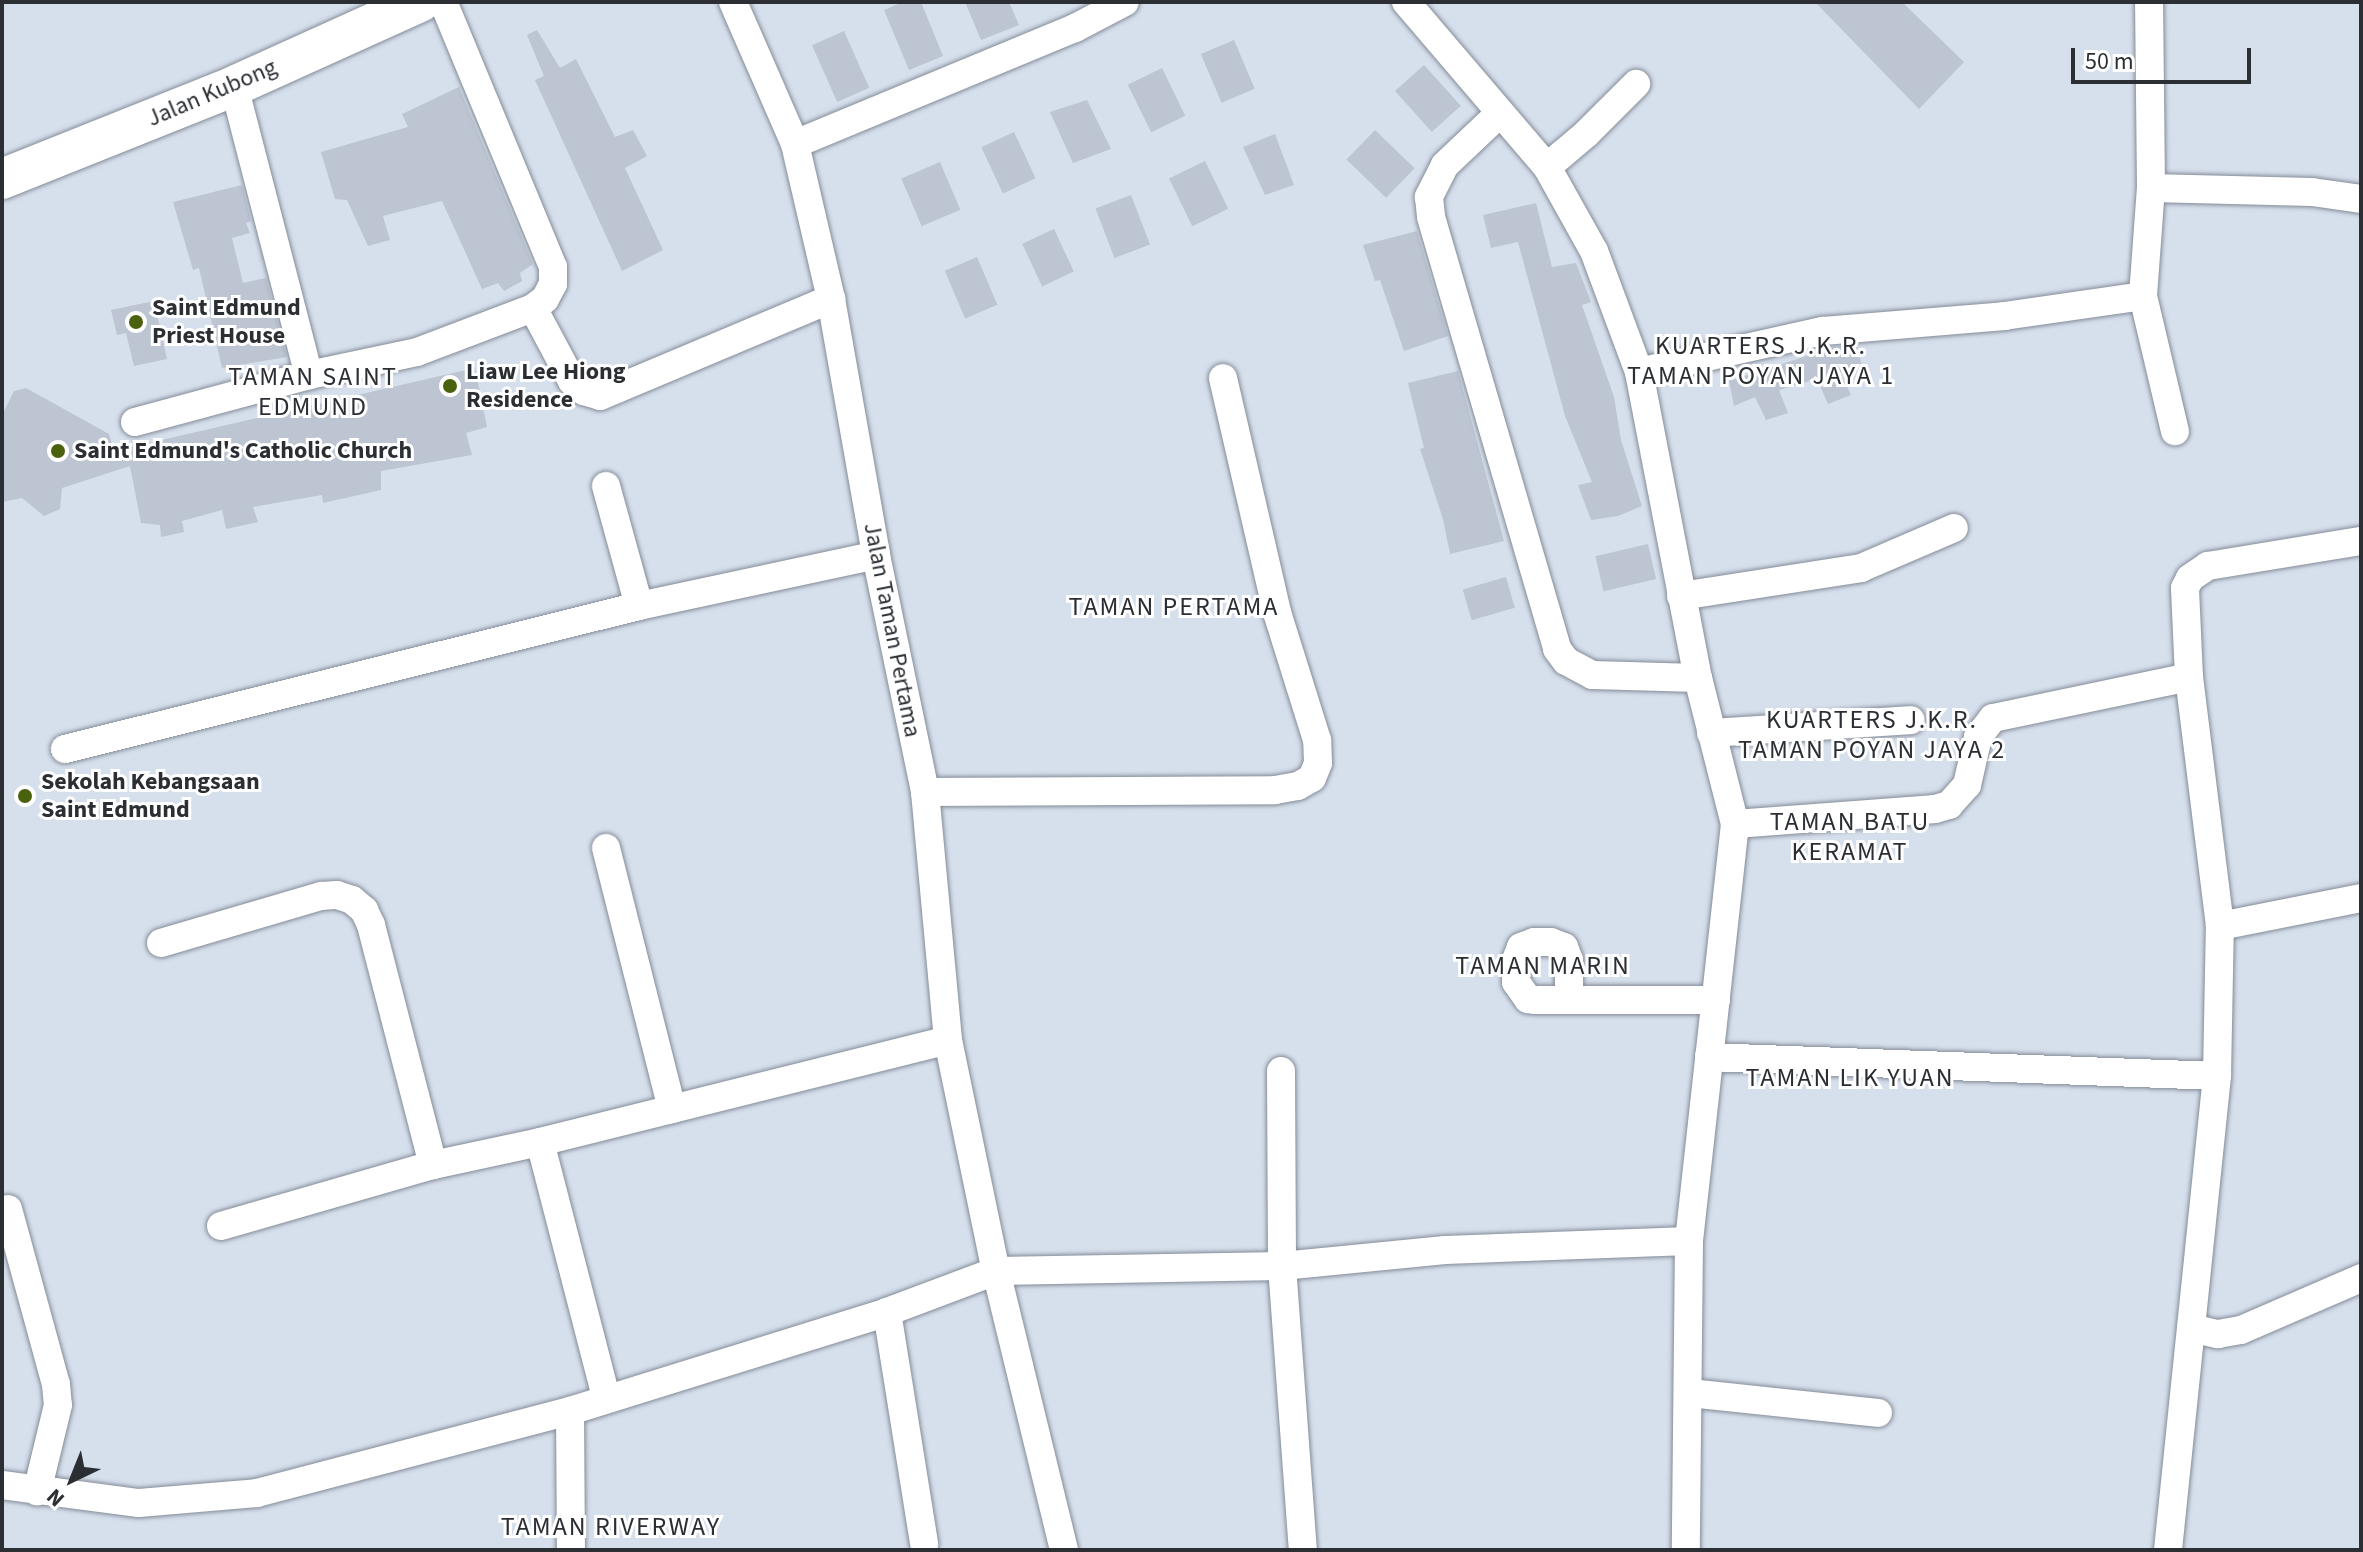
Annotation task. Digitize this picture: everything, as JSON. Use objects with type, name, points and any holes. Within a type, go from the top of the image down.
[{"type":"highway","name":"Jalan Kubong","points":[[2,179],[234,86],[420,2]]},
{"type":"street","points":[[135,422],[309,375],[417,352],[533,308],[545,299],[553,284],[553,267],[443,2]]},
{"type":"street","name":"Jalan Taman Pertama","points":[[733,2],[795,144],[831,299],[876,555],[925,792],[948,1040],[996,1271],[1064,1550]]},
{"type":"street","points":[[795,144],[1075,28],[1125,2]]},
{"type":"street","points":[[1406,2],[1547,167],[1594,251],[1639,372],[1698,678],[1735,824],[1689,1241],[1699,1394],[1686,1550]]},
{"type":"street","points":[[2149,2],[2151,188],[2143,296],[2175,431]]},
{"type":"street","points":[[1547,167],[1586,134],[1636,84]]},
{"type":"street","points":[[234,86],[309,375]]},
{"type":"street","points":[[1500,113],[1445,165],[1429,197],[1431,217],[1557,649],[1566,661],[1592,675],[1698,678]]},
{"type":"street","points":[[2151,188],[2312,192],[2361,199]]},
{"type":"street","points":[[1639,372],[1823,331],[2004,316],[2143,296]]},
{"type":"street","points":[[533,308],[572,381],[584,391],[600,396],[831,299]]},
{"type":"street","points":[[925,792],[1275,790],[1298,786],[1312,778],[1318,763],[1317,740],[1277,612],[1223,378]]},
{"type":"street","points":[[606,486],[639,606]]},
{"type":"street","points":[[1681,596],[1861,568],[1954,528]]},
{"type":"street","points":[[2168,1550],[2217,1076],[2220,926],[2189,677],[2184,600],[2190,578],[2198,570],[2361,541]]},
{"type":"street","points":[[65,749],[639,606],[876,555]]},
{"type":"street","points":[[1735,824],[1949,805],[1967,785],[1978,737],[1993,718],[2189,677]]},
{"type":"street","points":[[1711,733],[1911,720]]},
{"type":"street","points":[[606,848],[672,1109]]},
{"type":"street","points":[[161,943],[321,896],[337,895],[352,900],[364,910],[371,925],[433,1165]]},
{"type":"street","points":[[2220,926],[2361,898]]},
{"type":"street","points":[[1569,1000],[1716,1000]]},
{"type":"street","points":[[221,1226],[433,1165],[540,1142],[948,1040]]},
{"type":"street","points":[[1709,1057],[2217,1076]]},
{"type":"street","points":[[1281,1071],[1282,1266],[1303,1550]]},
{"type":"street","points":[[540,1142],[606,1397]]},
{"type":"street","points":[[8,1209],[56,1384],[58,1405],[37,1492]]},
{"type":"street","points":[[2,1485],[139,1503],[257,1493],[570,1411],[606,1397],[887,1312],[996,1271],[1282,1266],[1445,1250],[1689,1241]]},
{"type":"street","points":[[2191,1328],[2218,1334],[2241,1330],[2361,1278]]},
{"type":"street","points":[[887,1312],[924,1544]]},
{"type":"street","points":[[1699,1394],[1878,1413]]},
{"type":"street","points":[[570,1411],[571,1550]]},
{"type":"building","points":[[903,2],[921,2],[943,56],[909,70],[884,10]]},
{"type":"building","points":[[965,2],[1009,2],[1019,25],[981,40]]},
{"type":"building","points":[[1815,2],[1902,2],[1964,62],[1919,109]]},
{"type":"building","points":[[537,30],[560,68],[576,59],[615,137],[633,130],[647,156],[625,168],[663,250],[622,271],[535,80],[544,76],[527,35]]},
{"type":"building","points":[[844,31],[869,88],[837,102],[812,45]]},
{"type":"building","points":[[1234,40],[1255,89],[1222,103],[1201,54]]},
{"type":"building","points":[[1424,65],[1461,106],[1432,132],[1395,91]]},
{"type":"building","points":[[1162,68],[1185,116],[1151,132],[1128,85]]},
{"type":"building","points":[[459,87],[533,264],[520,273],[522,281],[504,291],[498,283],[482,289],[442,201],[383,216],[390,240],[368,246],[347,200],[335,199],[321,152],[408,127],[402,114]]},
{"type":"building","points":[[1087,100],[1111,149],[1073,163],[1050,112]]},
{"type":"building","points":[[1375,130],[1415,168],[1386,198],[1347,159]]},
{"type":"building","points":[[1014,132],[1036,178],[1003,193],[981,147]]},
{"type":"building","points":[[1275,134],[1294,185],[1265,195],[1243,147]]},
{"type":"building","points":[[1205,161],[1228,209],[1192,226],[1169,179]]},
{"type":"building","points":[[940,162],[960,210],[922,226],[901,178]]},
{"type":"building","points":[[242,185],[251,221],[246,223],[250,233],[232,238],[243,283],[266,278],[287,357],[222,368],[199,268],[193,270],[173,202]]},
{"type":"building","points":[[1131,195],[1150,244],[1115,258],[1096,209]]},
{"type":"building","points":[[1536,203],[1552,267],[1576,263],[1591,302],[1582,305],[1614,397],[1621,440],[1642,506],[1618,516],[1591,520],[1578,485],[1592,482],[1565,416],[1518,242],[1491,248],[1483,215]]},
{"type":"building","points":[[1054,229],[1074,272],[1042,286],[1022,244]]},
{"type":"building","points":[[1417,231],[1448,336],[1404,351],[1380,280],[1375,281],[1363,245]]},
{"type":"building","points":[[977,257],[997,305],[965,319],[945,271]]},
{"type":"building","name":"Saint Edmund Priest House","points":[[154,301],[167,359],[134,366],[126,333],[117,335],[111,310]]},
{"type":"building","points":[[1856,345],[1862,365],[1840,372],[1851,395],[1828,404],[1817,379],[1779,390],[1788,413],[1766,420],[1755,397],[1734,406],[1729,381],[1834,347]]},
{"type":"building","points":[[475,368],[487,427],[466,433],[472,455],[381,471],[381,490],[323,503],[322,495],[253,507],[258,522],[226,529],[222,510],[182,521],[184,532],[161,537],[160,525],[141,523],[130,466],[62,488],[60,509],[44,516],[22,498],[2,502],[2,415],[14,391],[26,388],[109,434],[114,451]]},
{"type":"building","points":[[1458,371],[1504,541],[1450,554],[1443,519],[1420,449],[1424,448],[1408,383]]},
{"type":"building","points":[[1648,544],[1656,579],[1603,591],[1595,556]]},
{"type":"building","points":[[1506,577],[1515,608],[1472,620],[1463,589]]},
{"type":"place","name":"Saint Edmund Priest House","points":[[136,322]]},
{"type":"place","name":"Liaw Lee Hiong Residence","points":[[450,386]]},
{"type":"place","name":"Saint Edmund's Catholic Church","points":[[58,451]]},
{"type":"place","name":"Sekolah Kebangsaan Saint Edmund","points":[[25,796]]},
{"type":"district","name":"KUARTERS J.K.R. TAMAN POYAN JAYA 1","points":[[1761,361]]},
{"type":"district","name":"TAMAN SAINT EDMUND","points":[[313,392]]},
{"type":"district","name":"TAMAN PERTAMA","points":[[1174,607]]},
{"type":"district","name":"KUARTERS J.K.R. TAMAN POYAN JAYA 2","points":[[1872,735]]},
{"type":"district","name":"TAMAN BATU KERAMAT","points":[[1850,837]]},
{"type":"district","name":"TAMAN MARIN","points":[[1543,966]]},
{"type":"district","name":"TAMAN LIK YUAN","points":[[1850,1078]]},
{"type":"district","name":"TAMAN RIVERWAY","points":[[611,1527]]}]
